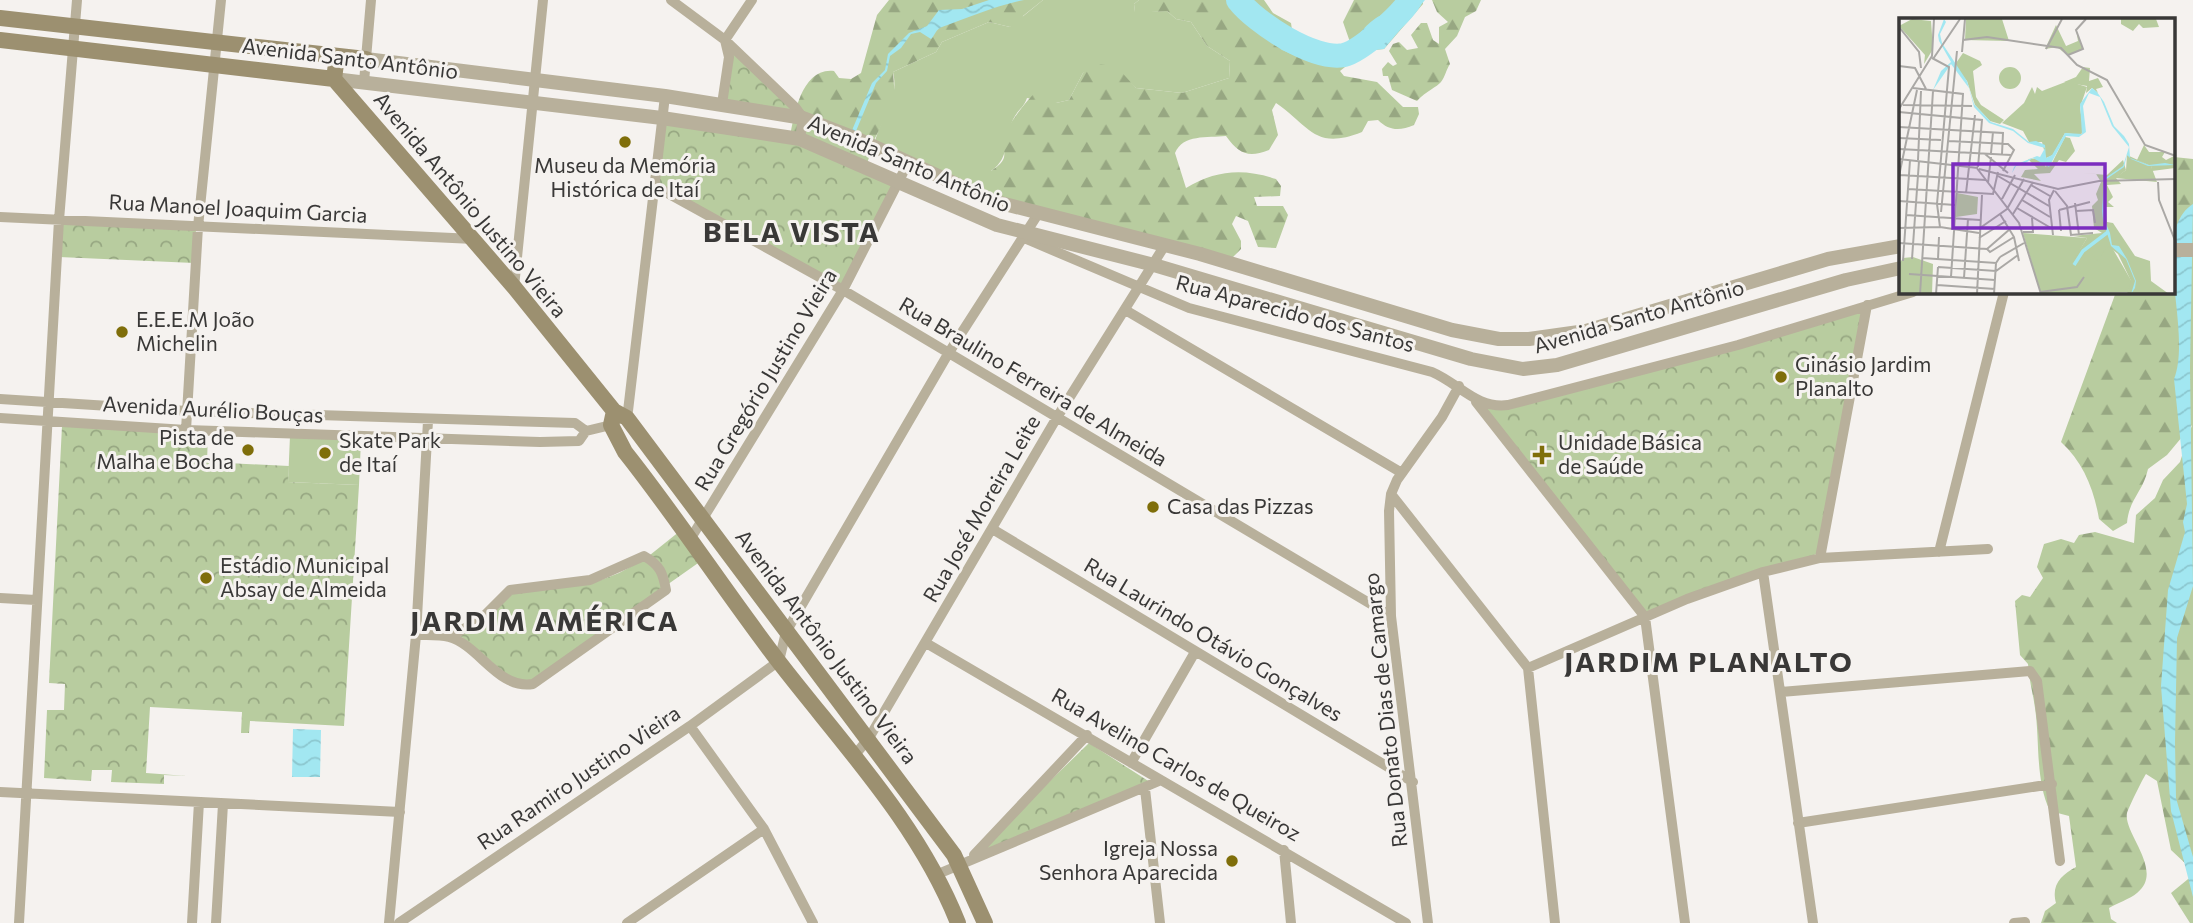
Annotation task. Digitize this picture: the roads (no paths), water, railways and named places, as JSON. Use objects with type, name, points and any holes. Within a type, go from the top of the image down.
[{"type":"main road","name":"Avenida Santo Antônio","points":[[0,18],[366,59]]},
{"type":"main road","name":"Avenida Santo Antônio","points":[[0,40],[334,79]]},
{"type":"main road","points":[[334,79],[337,56]]},
{"type":"main road","name":"Avenida Antônio Justino Vieira","points":[[334,79],[474,239],[617,417],[704,519],[786,632],[965,862],[985,923]]},
{"type":"main road","name":"Avenida Antônio Justino Vieira","points":[[617,417],[625,452],[691,538],[779,661],[854,756],[938,874],[958,923]]},
{"type":"street","points":[[19,923],[24,794],[59,220],[77,0]]},
{"type":"street","points":[[187,430],[198,227],[221,0]]},
{"type":"street","points":[[364,82],[371,0]]},
{"type":"street","points":[[514,287],[543,0]]},
{"type":"street","points":[[671,0],[760,71],[803,118],[800,139]]},
{"type":"street","points":[[724,40],[752,0]]},
{"type":"street","points":[[722,104],[729,57],[724,40]]},
{"type":"street","name":"Avenida Santo Antônio","points":[[366,59],[665,96],[803,118],[860,140],[993,201],[1165,245],[1452,330],[1499,339],[1529,339],[1586,331],[1828,259],[1899,246]]},
{"type":"street","name":"Avenida Santo Antônio","points":[[334,79],[662,118],[800,139],[980,219],[1025,235],[1154,265],[1471,359],[1523,369],[1569,362],[1846,280],[1899,268]]},
{"type":"street","points":[[617,417],[628,405],[665,96]]},
{"type":"street","name":"Rua Gregório Justino Vieira","points":[[691,538],[843,290],[908,163]]},
{"type":"street","name":"Rua Braulino Ferreira de Almeida","points":[[653,185],[843,290],[1391,617]]},
{"type":"street","points":[[779,661],[786,632],[948,354],[1038,214]]},
{"type":"street","name":"Rua Manoel Joaquim Garcia","points":[[0,217],[474,239]]},
{"type":"street","name":"Rua Aparecido dos Santos","points":[[1025,235],[1141,286],[1165,300],[1413,366],[1459,386],[1475,401],[1645,617]]},
{"type":"street","name":"Rua José Moreira Leite","points":[[854,756],[869,738],[994,530],[1056,419],[1165,245]]},
{"type":"street","points":[[1475,401],[1492,406],[1508,405],[1738,345],[1906,294]]},
{"type":"street","points":[[1939,552],[2004,294]]},
{"type":"street","points":[[1820,558],[1867,305]]},
{"type":"street","points":[[1126,311],[1402,473]]},
{"type":"street","name":"Rua Donato Dias de Camargo","points":[[1429,923],[1391,617],[1388,530],[1391,494],[1402,473],[1443,417],[1459,386]]},
{"type":"street","name":"Avenida Aurélio Bouças","points":[[0,398],[187,411],[428,421],[575,423],[586,431]]},
{"type":"street","name":"Avenida Aurélio Bouças","points":[[0,418],[187,430],[427,439],[579,441],[586,431],[617,417]]},
{"type":"street","points":[[389,923],[416,635],[428,421]]},
{"type":"street","points":[[1391,494],[1528,668],[1555,923]]},
{"type":"street","name":"Rua Laurindo Otávio Gonçalves","points":[[994,530],[1413,782]]},
{"type":"street","points":[[1528,668],[1645,617],[1763,572],[1820,558],[1988,549]]},
{"type":"street","points":[[416,635],[450,637],[506,678],[526,685],[533,684],[666,590],[662,572],[656,563],[644,556],[590,580],[515,589],[482,618],[450,637]]},
{"type":"street","points":[[1763,572],[1813,923]]},
{"type":"street","points":[[0,598],[36,600]]},
{"type":"street","points":[[1645,617],[1685,923]]},
{"type":"street","name":"Rua Avelino Carlos de Queiroz","points":[[926,643],[1406,923]]},
{"type":"street","points":[[1131,763],[1195,652]]},
{"type":"street","name":"Rua Ramiro Justino Vieira","points":[[399,923],[690,726],[779,661]]},
{"type":"street","points":[[1781,692],[2024,670],[2035,675],[2052,784],[2060,861]]},
{"type":"street","points":[[690,726],[764,829],[813,923]]},
{"type":"street","points":[[965,862],[1087,735]]},
{"type":"street","points":[[938,874],[1145,789],[1159,780]]},
{"type":"street","points":[[1798,822],[2052,784]]},
{"type":"street","points":[[1145,789],[1160,923]]},
{"type":"street","points":[[0,792],[400,812]]},
{"type":"street","points":[[192,923],[198,802]]},
{"type":"street","points":[[216,923],[223,804]]},
{"type":"street","points":[[627,923],[764,829]]},
{"type":"street","points":[[1284,850],[1291,923]]},
{"type":"water","points":[[989,0],[1024,0],[942,27],[931,39],[920,32],[911,34],[901,48],[890,56],[887,71],[876,83],[854,136],[850,135],[872,83],[885,70],[888,54],[909,33],[927,26],[939,10],[962,9]]},
{"type":"water","points":[[1227,0],[1242,5],[1291,43],[1344,55],[1362,30],[1376,18],[1407,4],[1410,0],[1425,0],[1384,49],[1365,51],[1347,64],[1310,62],[1282,50],[1255,30]]},
{"type":"water","points":[[2193,204],[2190,368],[2193,586],[2177,638],[2175,743],[2176,798],[2193,857],[2193,897],[2171,811],[2161,686],[2168,590],[2185,532],[2183,522],[2187,504],[2174,379],[2179,335],[2175,294],[2176,230],[2180,218]]},
{"type":"water","points":[[293,729],[321,730],[320,777],[292,777]]},
{"type":"waterway","points":[[1238,0],[1258,19],[1286,38],[1317,52],[1332,55],[1344,55],[1370,40],[1390,23],[1410,0]]},
{"type":"place","name":"Museu da Memória Histórica de Itaí","points":[[625,142]]},
{"type":"place","name":"E.E.E.M João Michelin","points":[[122,332]]},
{"type":"place","name":"Ginásio Jardim Planalto","points":[[1781,377]]},
{"type":"place","name":"Pista de Malha e Bocha","points":[[248,450]]},
{"type":"place","name":"Skate Park de Itaí","points":[[325,453]]},
{"type":"place","name":"Unidade Básica de Saúde","points":[[1542,455]]},
{"type":"place","name":"Casa das Pizzas","points":[[1153,507]]},
{"type":"place","name":"Estádio Municipal Absay de Almeida","points":[[206,578]]},
{"type":"place","name":"Igreja Nossa Senhora Aparecida","points":[[1232,861]]},
{"type":"district","name":"BELA VISTA","points":[[792,232]]},
{"type":"district","name":"JARDIM AMÉRICA","points":[[545,621]]},
{"type":"district","name":"JARDIM PLANALTO","points":[[1709,662]]}]
